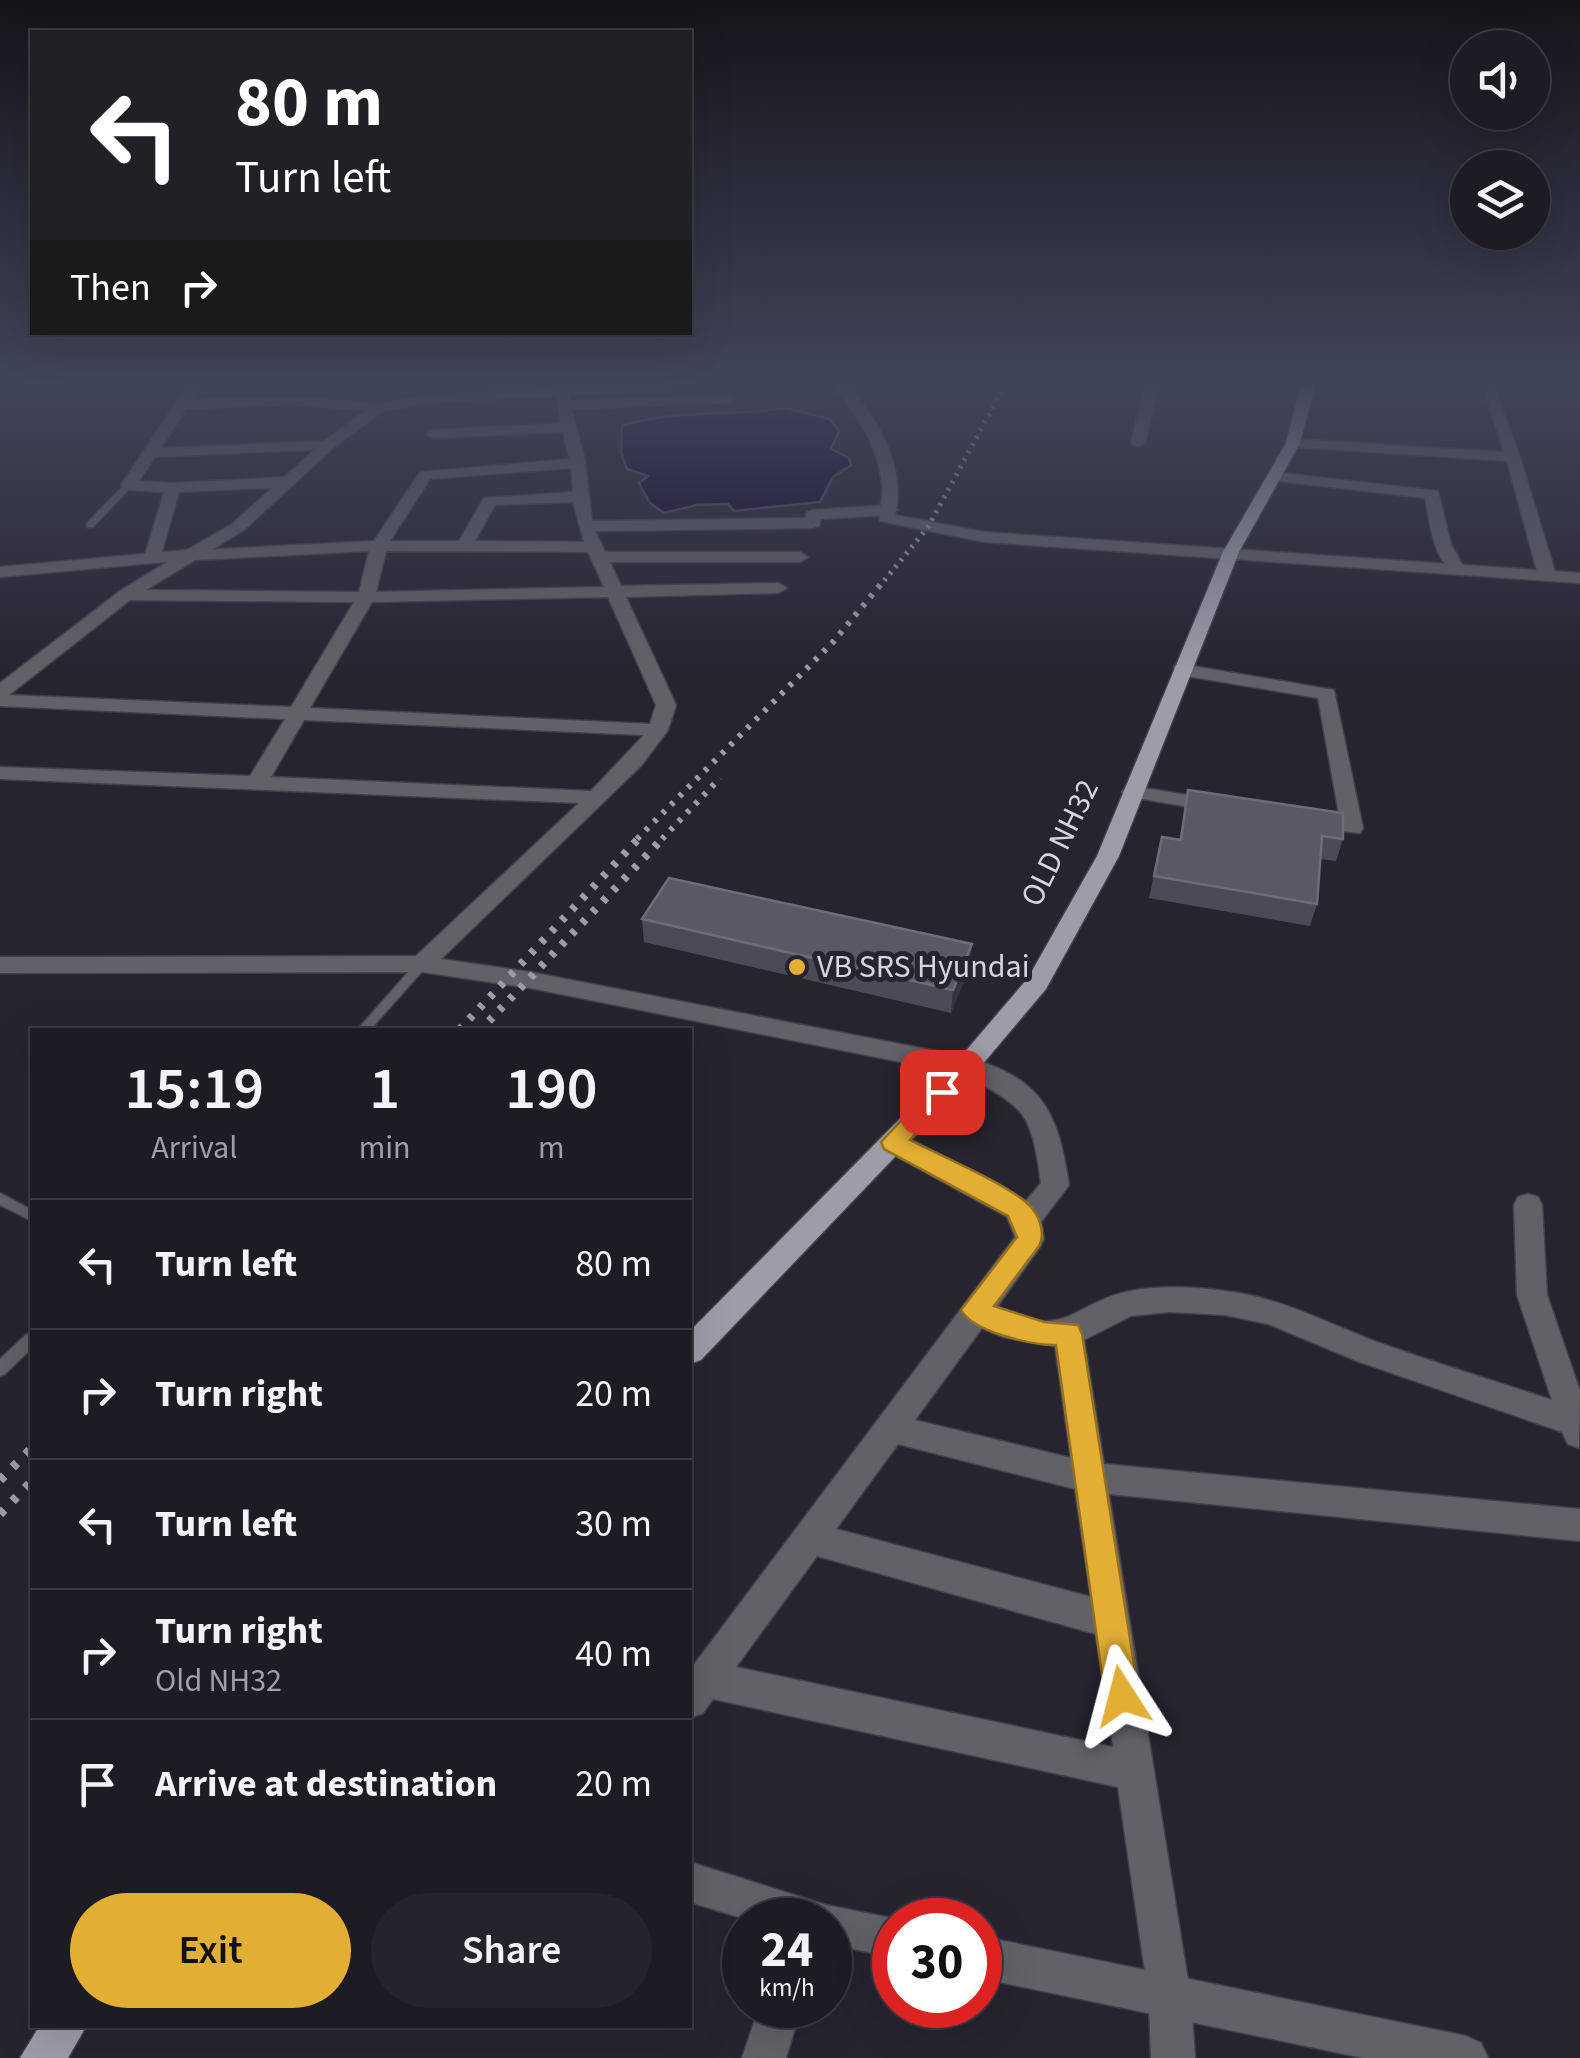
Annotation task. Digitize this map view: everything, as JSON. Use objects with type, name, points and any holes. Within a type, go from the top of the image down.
[{"type":"main road","name":"OLD NH32","points":[[692,1349],[966,1066],[1036,983],[1108,856],[1231,552],[1272,481]]},
{"type":"main road","points":[[42,2058],[64,2028]]},
{"type":"street","points":[[131,481],[129,485],[174,488],[288,482]]},
{"type":"street","points":[[256,784],[366,597],[379,546],[421,481]]},
{"type":"street","points":[[464,546],[490,500],[496,481]]},
{"type":"street","points":[[422,964],[634,762],[658,730],[666,706],[585,526],[578,481]]},
{"type":"street","points":[[889,481],[890,510],[886,518],[982,538],[1580,578]]},
{"type":"street","points":[[1304,481],[1432,494],[1443,544],[1456,568]]},
{"type":"street","points":[[1521,481],[1548,574]]},
{"type":"street","points":[[0,692],[9,677],[126,595],[238,527],[288,482]]},
{"type":"street","points":[[152,558],[174,488]]},
{"type":"street","points":[[490,500],[578,496]]},
{"type":"street","points":[[126,595],[366,597],[615,591],[773,596],[800,556],[813,515],[890,510]]},
{"type":"street","points":[[585,526],[812,523]]},
{"type":"street","points":[[0,572],[191,554],[379,546],[800,556]]},
{"type":"street","points":[[1182,670],[1326,694],[1352,828],[1297,819]]},
{"type":"street","points":[[0,700],[658,730]]},
{"type":"street","points":[[0,773],[596,798]]},
{"type":"street","points":[[1132,792],[1242,810]]},
{"type":"street","points":[[0,965],[422,964],[548,983],[966,1066],[1027,1096],[1047,1124],[1055,1185],[1026,1220]]},
{"type":"street","points":[[893,1142],[1017,1208],[1026,1220],[1030,1239],[698,1690],[1134,1771]]},
{"type":"street","points":[[1528,1206],[1532,1295],[1579,1431]]},
{"type":"street","points":[[975,1310],[1003,1324],[1044,1334],[1068,1334],[1126,1304],[1169,1300],[1225,1302],[1272,1312],[1579,1431]]},
{"type":"street","points":[[1068,1334],[1170,1999],[1172,2058]]},
{"type":"street","points":[[890,1428],[1088,1477],[1580,1524]]},
{"type":"street","points":[[811,1538],[1110,1620]]},
{"type":"street","points":[[692,1883],[741,1898]]},
{"type":"street","points":[[1002,1962],[1386,2050],[1466,2058]]},
{"type":"street","points":[[764,2058],[774,2028]]},
{"type":"lane","points":[[90,525],[129,485]]},
{"type":"lane","points":[[366,1028],[422,964]]},
{"type":"lane","points":[[0,1198],[30,1215]]},
{"type":"lane","points":[[0,1369],[30,1342]]},
{"type":"shaded area","points":[[831,481],[820,502],[734,511],[728,504],[697,505],[664,513],[650,503],[639,483]]},
{"type":"building","points":[[1188,790],[1343,813],[1343,839],[1322,836],[1317,904],[1154,876],[1162,837],[1181,840]]},
{"type":"building","points":[[669,878],[972,944],[953,990],[642,919]]},
{"type":"railway","points":[[879,587],[928,527],[953,481]]},
{"type":"railway","points":[[637,839],[833,642],[881,584]]},
{"type":"railway","points":[[662,839],[720,778]]},
{"type":"railway","points":[[461,1028],[640,837]]},
{"type":"railway","points":[[489,1021],[664,837]]},
{"type":"railway","points":[[0,1480],[30,1450]]},
{"type":"railway","points":[[0,1514],[30,1483]]},
{"type":"place","name":"VB SRS Hyundai","points":[[797,967]]},
{"type":"route","points":[[942,1092],[893,1142],[1017,1208],[1026,1220],[1030,1239],[975,1310],[1003,1324],[1044,1334],[1068,1334],[1122,1696]]}]
